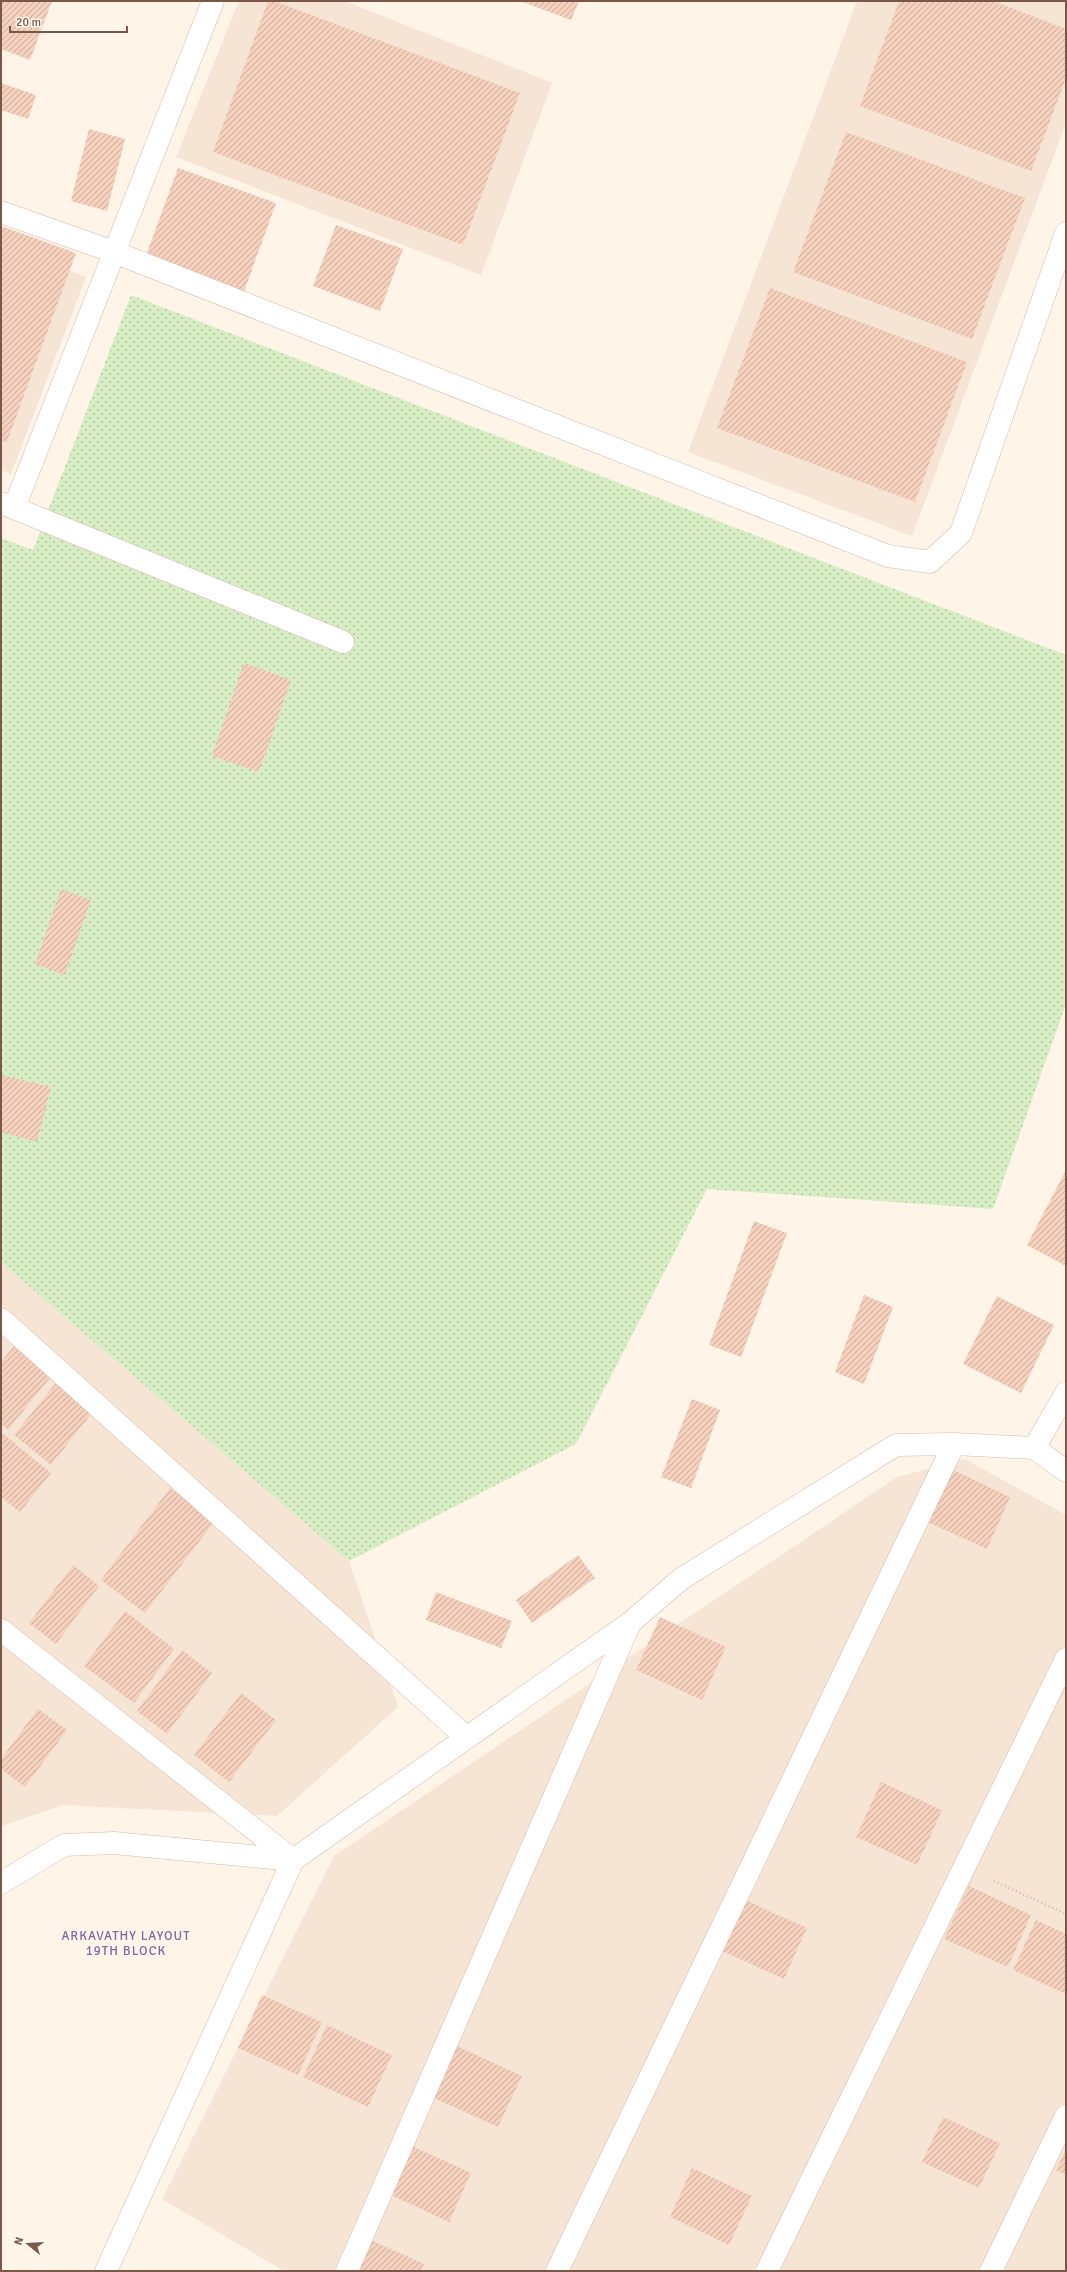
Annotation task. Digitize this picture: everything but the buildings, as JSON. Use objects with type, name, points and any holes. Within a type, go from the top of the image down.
[{"type":"street","points":[[213,1],[114,252],[7,506],[343,642]]},
{"type":"street","points":[[1,212],[114,252],[888,556],[930,562],[961,533],[1066,233]]},
{"type":"street","points":[[4,1329],[466,1737]]},
{"type":"street","points":[[1034,1448],[1066,1393]]},
{"type":"street","points":[[557,2271],[954,1444]]},
{"type":"street","points":[[106,2271],[293,1860],[630,1623],[681,1580],[896,1446],[954,1444],[1034,1448],[1066,1471]]},
{"type":"street","points":[[347,2271],[630,1623]]},
{"type":"street","points":[[1,1630],[293,1860]]},
{"type":"street","points":[[766,2271],[966,1867],[1066,1659]]},
{"type":"street","points":[[1,1883],[64,1845],[114,1844],[293,1860]]},
{"type":"street","points":[[991,2271],[1066,2116]]},
{"type":"path","points":[[966,1867],[1066,1914]]},
{"type":"shaded area","points":[[239,1],[345,1],[552,83],[481,275],[176,157]]},
{"type":"shaded area","points":[[857,1],[1066,1],[1066,123],[912,536],[688,452]]},
{"type":"shaded area","points":[[1,243],[86,277],[11,474],[1,470]]},
{"type":"shaded area","points":[[1,1262],[349,1561],[398,1707],[277,1816],[63,1805],[1,1826]]},
{"type":"shaded area","points":[[965,1459],[1066,1515],[1066,2271],[284,2271],[162,2199],[334,1856],[897,1477]]},
{"type":"green space","points":[[131,295],[1066,655],[1066,1004],[993,1209],[707,1189],[576,1444],[349,1561],[1,1262],[1,538],[33,550]]},
{"type":"district","name":"ARKAVATHY LAYOUT 19TH BLOCK","points":[[126,1942]]}]
